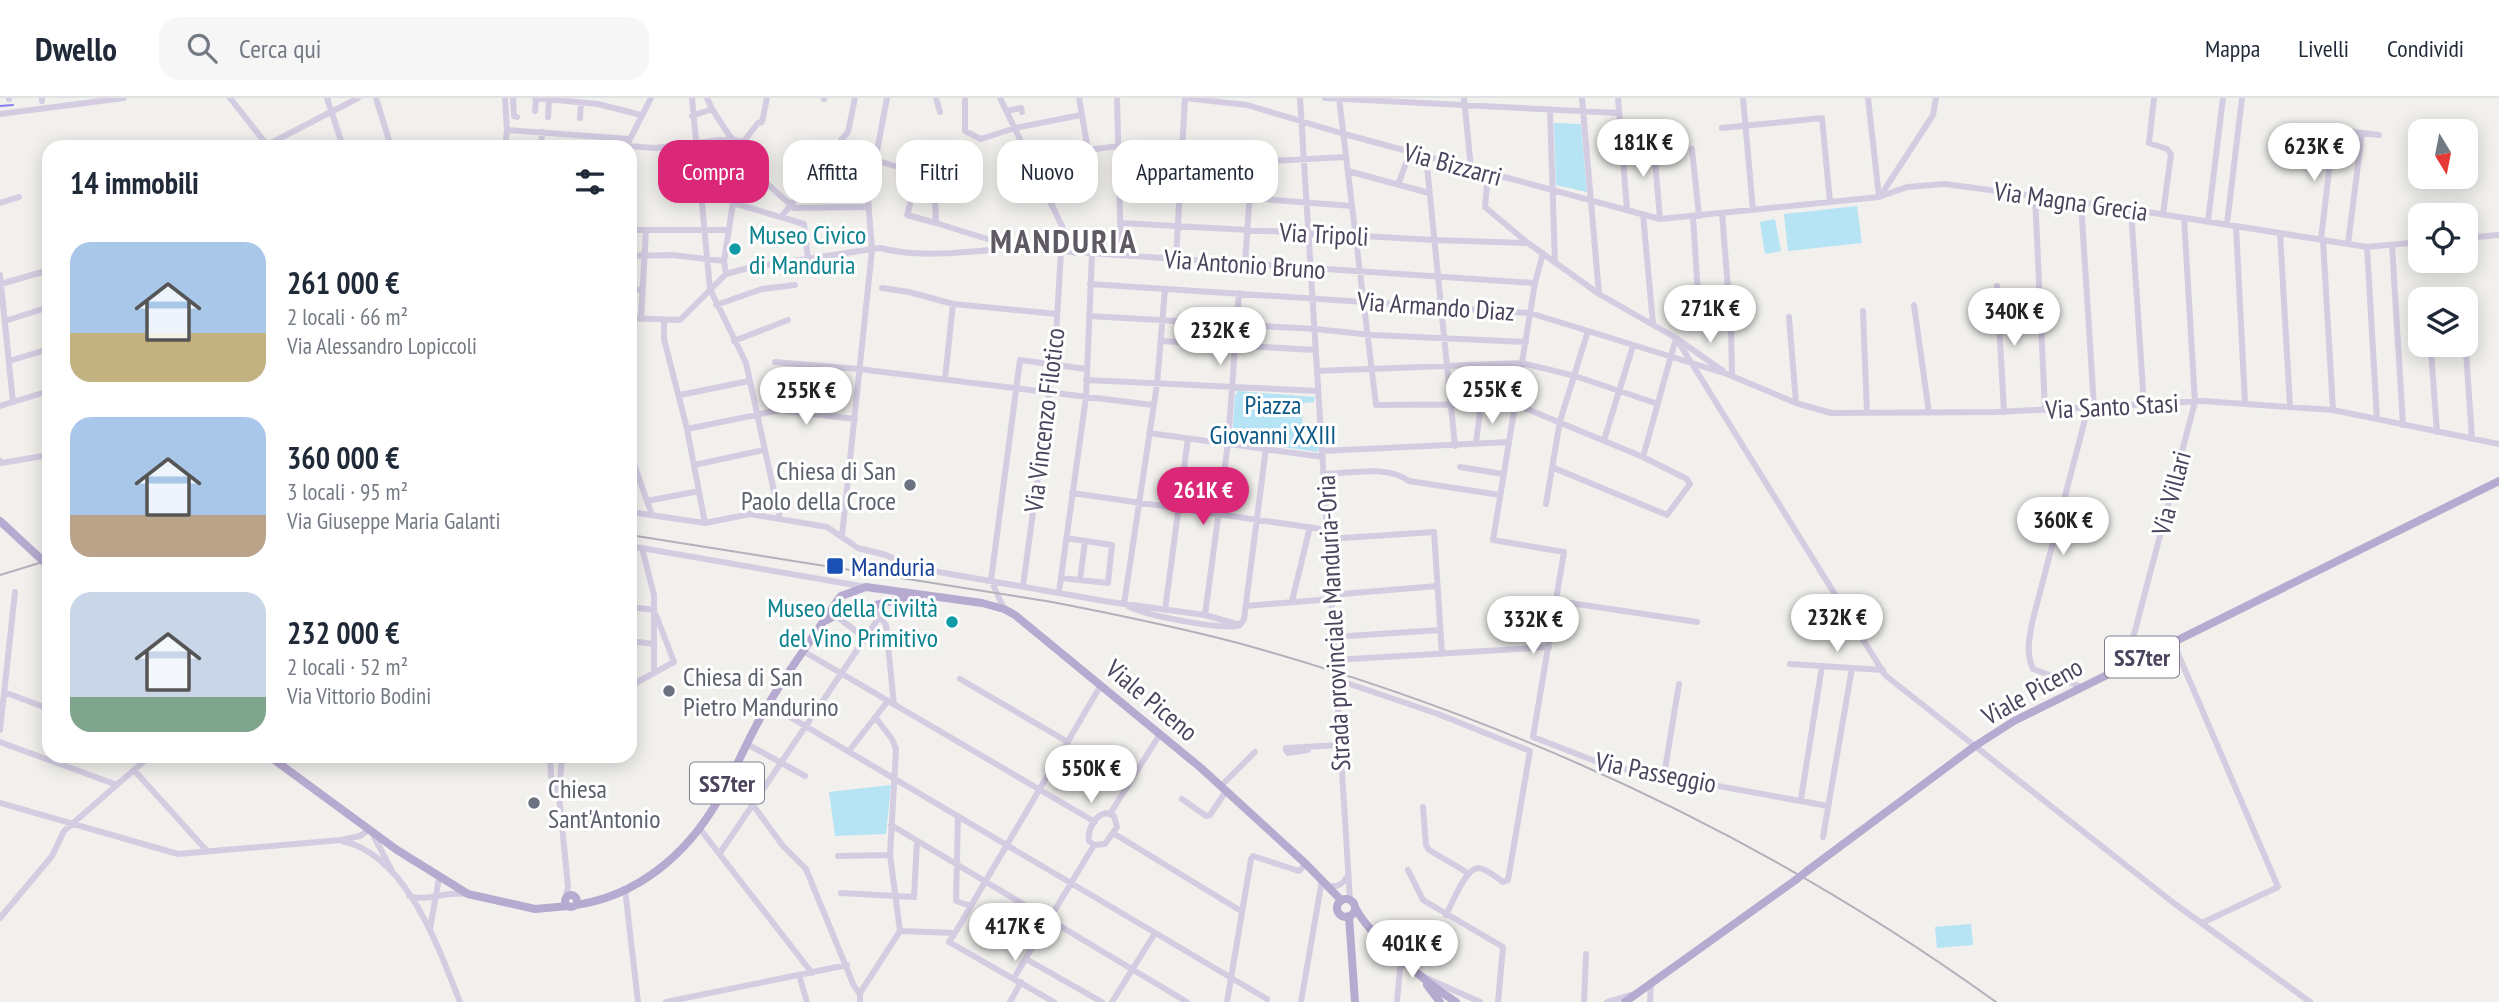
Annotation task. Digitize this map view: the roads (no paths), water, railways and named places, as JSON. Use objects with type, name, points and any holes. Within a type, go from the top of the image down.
[{"type":"main road","name":"Viale Piceno","points":[[1625,1002],[1797,879],[1975,746],[2014,721],[2499,481]]},
{"type":"main road","points":[[0,521],[42,560]]},
{"type":"main road","name":"SS7ter","points":[[571,900],[592,901],[625,889],[663,868],[700,829],[768,704],[839,599],[866,587],[924,594]]},
{"type":"main road","points":[[885,589],[889,596],[887,601]]},
{"type":"main road","name":"Viale Piceno","points":[[924,594],[1004,609],[1036,630],[1223,789],[1306,864],[1346,907],[1423,979],[1456,1002]]},
{"type":"main road","name":"SS7ter","points":[[822,624],[848,611],[924,594]]},
{"type":"main road","points":[[839,599],[838,608],[848,611]]},
{"type":"main road","points":[[279,763],[439,878],[468,894],[507,905],[535,909],[551,908],[571,900]]},
{"type":"main road","points":[[1346,907],[1355,1002]]},
{"type":"main road","points":[[1351,940],[1360,932],[1371,929]]},
{"type":"main road","points":[[1423,979],[1440,1002]]},
{"type":"street","points":[[0,114],[124,98]]},
{"type":"street","points":[[230,98],[263,140]]},
{"type":"street","points":[[327,98],[340,140]]},
{"type":"street","points":[[279,140],[358,98]]},
{"type":"street","points":[[376,98],[389,140]]},
{"type":"street","points":[[505,98],[506,140]]},
{"type":"street","points":[[513,98],[514,116],[517,117]]},
{"type":"street","points":[[535,111],[536,98],[603,101],[641,115]]},
{"type":"street","points":[[617,98],[618,108]]},
{"type":"street","points":[[629,140],[651,98]]},
{"type":"street","points":[[692,98],[695,140]]},
{"type":"street","points":[[707,98],[712,110],[734,140]]},
{"type":"street","points":[[745,140],[758,123],[762,122],[767,98]]},
{"type":"street","points":[[782,216],[831,154],[839,148],[848,132],[855,98]]},
{"type":"street","points":[[879,140],[887,98]]},
{"type":"street","points":[[936,98],[940,112]]},
{"type":"street","points":[[965,98],[965,131],[981,139],[1014,128],[1081,115]]},
{"type":"street","points":[[1000,98],[1075,253]]},
{"type":"street","points":[[1079,98],[1088,150],[1112,147]]},
{"type":"street","points":[[1117,98],[1118,140]]},
{"type":"street","points":[[1183,140],[1185,98]]},
{"type":"street","name":"Via Bizzarri","points":[[1185,98],[1247,101],[1343,134],[1660,219],[1722,213]]},
{"type":"street","name":"Strada provinciale Manduria-Oria","points":[[1300,98],[1348,875],[1346,907]]},
{"type":"street","points":[[1325,98],[1464,102],[1619,113]]},
{"type":"street","points":[[1582,98],[1599,294]]},
{"type":"street","points":[[1618,98],[1627,209]]},
{"type":"street","points":[[1743,98],[1753,210]]},
{"type":"street","points":[[1868,98],[1880,197]]},
{"type":"street","points":[[1880,197],[1933,115],[1936,98]]},
{"type":"street","points":[[2154,98],[2149,143],[2167,149],[2171,154],[2162,214]]},
{"type":"street","points":[[2207,221],[2223,98]]},
{"type":"street","points":[[2227,224],[2242,98]]},
{"type":"street","points":[[548,117],[554,99]]},
{"type":"street","points":[[1339,99],[1376,405],[1515,404],[1643,457],[1687,479],[1690,484],[1667,515],[1554,468]]},
{"type":"street","points":[[580,118],[585,101]]},
{"type":"street","points":[[1464,102],[1471,168]]},
{"type":"street","points":[[692,116],[722,107]]},
{"type":"street","points":[[1006,111],[1021,108],[1022,112]]},
{"type":"street","points":[[1550,110],[1555,263]]},
{"type":"street","points":[[1722,128],[1822,118],[1830,202]]},
{"type":"street","points":[[2308,126],[2379,135]]},
{"type":"street","points":[[2333,410],[2322,240],[2334,129]]},
{"type":"street","points":[[507,130],[599,140]]},
{"type":"street","points":[[541,140],[542,132]]},
{"type":"street","points":[[2348,244],[2361,133]]},
{"type":"street","points":[[1653,137],[1660,219]]},
{"type":"street","points":[[714,140],[725,140]]},
{"type":"street","points":[[637,145],[658,148]]},
{"type":"street","points":[[1692,149],[1698,295]]},
{"type":"street","points":[[1398,185],[1410,152]]},
{"type":"street","points":[[1426,156],[1455,446]]},
{"type":"street","points":[[1278,161],[1346,157]]},
{"type":"street","points":[[1348,171],[1429,193]]},
{"type":"street","name":"Via Santo Stasi","points":[[1488,173],[1485,207],[1528,243],[1599,294],[1676,338],[1729,375]]},
{"type":"street","name":"Via Magna Grecia","points":[[1722,213],[1880,197],[1907,187],[1945,184],[2131,209],[2367,247],[2408,243]]},
{"type":"street","points":[[769,186],[794,208],[868,207]]},
{"type":"street","points":[[2035,195],[2045,410]]},
{"type":"street","points":[[0,203],[19,197]]},
{"type":"street","points":[[1278,200],[1352,206]]},
{"type":"street","points":[[2081,202],[2091,407],[2032,623],[2028,658],[2033,669],[2082,687]]},
{"type":"street","points":[[702,203],[710,289],[746,363],[780,519]]},
{"type":"street","points":[[637,319],[680,320],[726,274],[724,261],[733,203],[804,224],[808,259]]},
{"type":"street","points":[[842,536],[872,250],[869,203]]},
{"type":"street","points":[[911,203],[907,215],[1014,248]]},
{"type":"street","points":[[935,203],[936,223]]},
{"type":"street","points":[[1119,203],[1121,256]]},
{"type":"street","points":[[1176,259],[1180,203]]},
{"type":"street","points":[[1245,264],[1250,203]]},
{"type":"street","points":[[2131,209],[2144,405]]},
{"type":"street","points":[[1722,213],[1731,327],[1729,375]]},
{"type":"street","points":[[1643,214],[1653,324]]},
{"type":"street","name":"Via Villari","points":[[2126,665],[2195,402],[2184,218]]},
{"type":"street","name":"Via Tripoli","points":[[1120,223],[1528,243]]},
{"type":"street","points":[[2236,226],[2245,403]]},
{"type":"street","points":[[637,230],[729,230]]},
{"type":"street","points":[[641,319],[646,230]]},
{"type":"street","points":[[2280,233],[2290,407]]},
{"type":"street","points":[[2478,237],[2499,235]]},
{"type":"street","points":[[2392,245],[2403,425]]},
{"type":"street","points":[[2367,247],[2377,419]]},
{"type":"street","name":"Via Antonio Bruno","points":[[726,274],[751,267],[880,248],[896,252],[1014,248],[1535,283]]},
{"type":"street","name":"Via Vincenzo Filotico","points":[[1023,586],[1053,365],[1061,252]]},
{"type":"street","name":"Via Passeggio","points":[[1543,253],[1535,283],[1493,540],[1564,552],[1533,737],[1608,766],[1828,806]]},
{"type":"street","points":[[1059,592],[1086,397],[1092,254]]},
{"type":"street","points":[[637,256],[672,255],[724,261]]},
{"type":"street","points":[[1,284],[42,272]]},
{"type":"street","points":[[0,275],[13,402]]},
{"type":"street","name":"Via Armando Diaz","points":[[1090,284],[1530,313],[1633,346]]},
{"type":"street","points":[[716,306],[762,289],[795,285]]},
{"type":"street","points":[[1997,286],[2004,412]]},
{"type":"street","points":[[882,288],[953,304],[1057,314]]},
{"type":"street","points":[[1124,604],[1157,384],[1165,289]]},
{"type":"street","points":[[637,290],[642,290]]},
{"type":"street","points":[[1205,615],[1233,388],[1239,293]]},
{"type":"street","points":[[945,379],[953,304]]},
{"type":"street","points":[[1914,304],[1929,413]]},
{"type":"street","points":[[5,321],[42,309]]},
{"type":"street","points":[[1863,311],[1867,413]]},
{"type":"street","points":[[1089,316],[1315,329],[1367,335],[1526,342]]},
{"type":"street","points":[[1789,317],[1796,402]]},
{"type":"street","points":[[664,320],[664,339],[680,396],[705,523]]},
{"type":"street","points":[[734,341],[788,320]]},
{"type":"street","points":[[1546,504],[1560,422],[1588,331]]},
{"type":"street","points":[[1643,457],[1676,338]]},
{"type":"street","points":[[1676,338],[1882,670],[2202,923],[2310,1002]]},
{"type":"street","points":[[1161,341],[1315,350]]},
{"type":"street","points":[[1604,440],[1633,346]]},
{"type":"street","name":"Via Santo Stasi","points":[[1633,346],[1729,375],[1831,413],[2004,412],[2195,402],[2245,403],[2333,410],[2499,444]]},
{"type":"street","points":[[9,361],[42,351]]},
{"type":"street","points":[[2431,357],[2437,432]]},
{"type":"street","points":[[2466,357],[2472,439]]},
{"type":"street","points":[[1004,609],[991,580],[1020,360],[1086,369]]},
{"type":"street","points":[[775,362],[859,369],[1153,405]]},
{"type":"street","points":[[1317,371],[1522,363],[1575,376],[1658,404]]},
{"type":"street","points":[[797,412],[803,364]]},
{"type":"street","points":[[1086,380],[1318,391]]},
{"type":"street","points":[[680,396],[750,381]]},
{"type":"street","points":[[0,406],[42,393]]},
{"type":"street","points":[[1476,443],[1481,404]]},
{"type":"street","points":[[687,429],[780,410],[855,419]]},
{"type":"street","points":[[1149,433],[1323,454],[1508,442]]},
{"type":"street","points":[[1165,610],[1188,438]]},
{"type":"street","points":[[1124,604],[1140,612],[1207,624],[1231,627],[1240,625],[1246,606],[1266,448]]},
{"type":"street","points":[[694,465],[764,450]]},
{"type":"street","points":[[0,462],[42,456]]},
{"type":"street","points":[[1460,467],[1503,474]]},
{"type":"street","points":[[1325,474],[1386,472],[1403,476],[1409,481],[1500,495]]},
{"type":"street","points":[[637,480],[652,515]]},
{"type":"street","points":[[647,501],[699,491]]},
{"type":"street","points":[[1072,493],[1328,530]]},
{"type":"street","points":[[637,513],[705,523],[750,514],[827,527],[858,548],[887,555],[901,564],[1124,604],[1205,615],[1240,625]]},
{"type":"street","points":[[1292,601],[1310,527]]},
{"type":"street","points":[[1328,538],[1434,532],[1442,654]]},
{"type":"street","points":[[1060,578],[1108,583],[1112,545],[1066,538]]},
{"type":"street","points":[[1080,580],[1085,541]]},
{"type":"street","points":[[637,547],[866,587]]},
{"type":"street","points":[[642,548],[654,595],[654,673]]},
{"type":"street","points":[[839,582],[843,591],[839,599]]},
{"type":"street","points":[[1246,606],[1437,586]]},
{"type":"street","points":[[0,730],[15,592]]},
{"type":"street","points":[[1557,601],[1697,622]]},
{"type":"street","points":[[871,605],[886,625],[891,704]]},
{"type":"street","points":[[637,608],[654,610]]},
{"type":"street","points":[[637,682],[674,662],[654,610]]},
{"type":"street","points":[[720,853],[880,616]]},
{"type":"street","points":[[840,619],[865,638]]},
{"type":"street","points":[[1332,637],[1440,630]]},
{"type":"street","points":[[2174,642],[2278,887],[2202,923]]},
{"type":"street","points":[[637,643],[654,644]]},
{"type":"street","points":[[1334,660],[1549,647]]},
{"type":"street","points":[[803,651],[1094,822]]},
{"type":"street","points":[[1790,664],[1882,670]]},
{"type":"street","points":[[1801,799],[1822,666]]},
{"type":"street","points":[[1823,837],[1852,668]]},
{"type":"street","points":[[960,679],[1068,742]]},
{"type":"street","points":[[1335,679],[1438,714],[1530,751],[1508,880],[1503,882],[1481,868],[1476,868],[1468,873],[1446,915]]},
{"type":"street","points":[[1664,775],[1679,684]]},
{"type":"street","points":[[1054,1002],[949,942],[1101,685]]},
{"type":"street","points":[[4,692],[42,706]]},
{"type":"street","points":[[768,704],[1267,999]]},
{"type":"street","points":[[849,751],[875,717],[891,704]]},
{"type":"street","points":[[860,993],[900,931],[890,855],[895,743],[875,717]]},
{"type":"street","points":[[1110,814],[1160,734]]},
{"type":"street","points":[[0,742],[42,757]]},
{"type":"street","points":[[747,744],[805,776]]},
{"type":"street","points":[[1309,747],[1339,745]]},
{"type":"street","points":[[1182,799],[1206,816],[1210,815],[1223,789],[1255,752]]},
{"type":"street","points":[[57,763],[117,785]]},
{"type":"street","points":[[0,918],[52,856],[64,831],[142,763]]},
{"type":"street","points":[[550,763],[551,776],[559,795]]},
{"type":"street","points":[[561,763],[559,795],[571,900]]},
{"type":"street","points":[[134,770],[207,851]]},
{"type":"street","points":[[731,775],[783,846],[806,869],[862,1002]]},
{"type":"street","points":[[0,803],[178,854],[341,841],[360,836],[370,829],[392,871],[430,929],[460,1002]]},
{"type":"street","points":[[1423,807],[1426,845],[1429,850],[1468,873]]},
{"type":"street","points":[[1101,814],[1110,814],[1117,821],[1113,833],[1105,844],[1094,845],[1088,837],[1094,822],[1101,814]]},
{"type":"street","points":[[958,816],[956,901],[971,906]]},
{"type":"street","points":[[891,825],[1187,1002]]},
{"type":"street","points":[[700,829],[812,973]]},
{"type":"street","points":[[1113,833],[1241,911]]},
{"type":"street","points":[[360,836],[360,845]]},
{"type":"street","points":[[341,841],[360,845],[392,871]]},
{"type":"street","points":[[841,893],[914,897],[917,841]]},
{"type":"street","points":[[1010,1002],[1026,958],[1094,845]]},
{"type":"street","points":[[838,856],[890,855]]},
{"type":"street","points":[[1227,1002],[1241,911],[1253,856],[1299,871],[1306,864]]},
{"type":"street","points":[[1408,870],[1423,900],[1503,947],[1498,1002]]},
{"type":"street","points":[[1301,1002],[1324,883],[1336,887],[1342,884],[1348,875]]},
{"type":"street","points":[[430,929],[439,878]]},
{"type":"street","points":[[625,889],[638,1002]]},
{"type":"street","points":[[409,896],[419,900],[455,893],[468,894]]},
{"type":"street","points":[[900,931],[955,933]]},
{"type":"street","points":[[1112,1002],[1155,933]]},
{"type":"street","points":[[1584,1002],[1586,954]]},
{"type":"street","points":[[1397,1002],[1401,957]]},
{"type":"street","points":[[1026,958],[1102,1002]]},
{"type":"street","points":[[666,1002],[847,965]]},
{"type":"street","points":[[799,975],[807,1002]]},
{"type":"street","points":[[1423,979],[1480,1002]]},
{"type":"street","points":[[1650,1002],[1651,984]]},
{"type":"street","points":[[1607,1002],[1639,992]]},
{"type":"waterway","points":[[0,106],[13,105]]},
{"type":"railway","points":[[637,536],[1052,602],[1215,637],[1339,673],[1537,746],[1633,789],[1727,836],[1819,887],[1909,942],[1996,1002]]},
{"type":"railway","points":[[0,575],[42,562]]},
{"type":"place","name":"Museo Civico di Manduria","points":[[735,249]]},
{"type":"place","name":"Chiesa di San Paolo della Croce","points":[[910,485]]},
{"type":"place","name":"Manduria","points":[[835,566]]},
{"type":"place","name":"Museo della Civiltà del Vino Primitivo","points":[[952,622]]},
{"type":"place","name":"Chiesa di San Pietro Mandurino","points":[[669,691]]},
{"type":"place","name":"Chiesa Sant'Antonio","points":[[534,803]]},
{"type":"district","name":"MANDURIA","points":[[1064,240]]},
{"type":"park label","name":"Piazza Giovanni XXIII","points":[[1273,419]]}]
